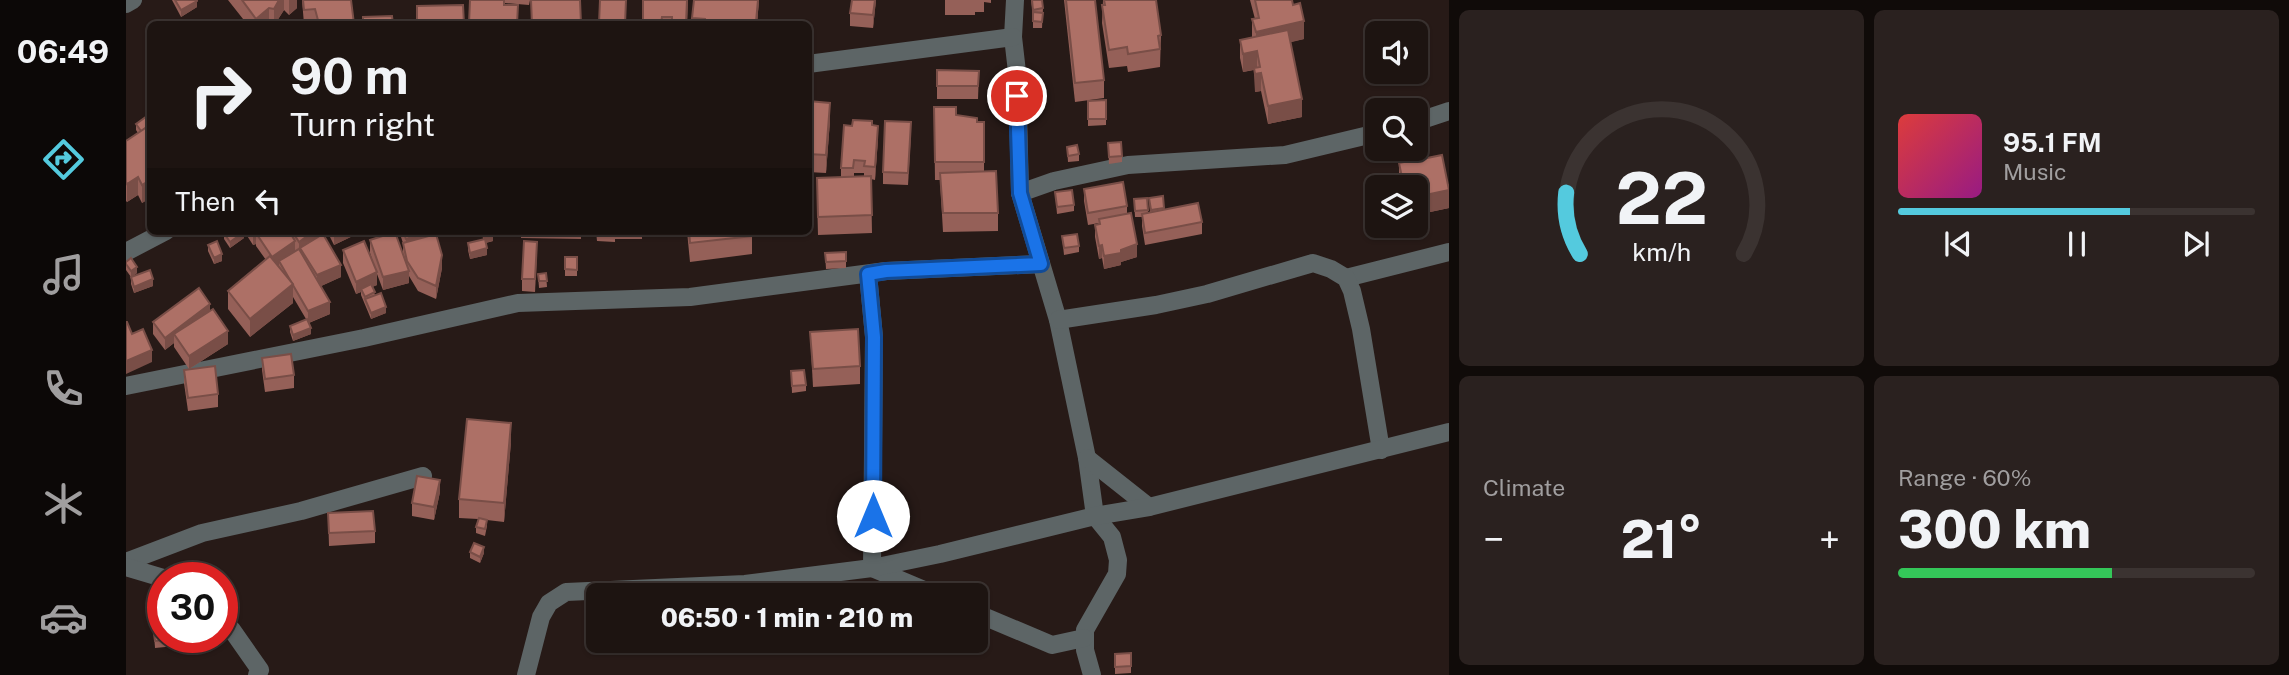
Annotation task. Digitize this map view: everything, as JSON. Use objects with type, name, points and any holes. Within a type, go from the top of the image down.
[{"type":"street","points":[[126,4],[133,0]]},
{"type":"street","points":[[1015,0],[1013,37],[1017,72],[1020,193],[1058,320],[1087,458],[1095,516],[1112,537],[1118,560],[1116,574],[1085,630],[1084,638],[1092,675]]},
{"type":"street","points":[[812,63],[1013,37]]},
{"type":"street","points":[[1428,118],[1449,111]]},
{"type":"street","points":[[1020,193],[1054,181],[1128,165],[1285,155],[1365,136]]},
{"type":"street","points":[[126,252],[158,235]]},
{"type":"street","points":[[1346,278],[1449,252]]},
{"type":"street","points":[[1058,320],[1169,303],[1313,263],[1331,269],[1346,278],[1352,291],[1381,450]]},
{"type":"street","points":[[126,386],[364,338],[518,303],[690,297],[886,271],[1041,264]]},
{"type":"street","points":[[868,274],[874,337],[872,568]]},
{"type":"street","points":[[526,675],[541,617],[549,603],[566,592],[745,584],[872,568],[1095,516],[1149,507],[1449,432]]},
{"type":"street","points":[[1087,458],[1149,507]]},
{"type":"street","points":[[126,564],[202,533],[301,511],[424,476]]},
{"type":"street","points":[[126,564],[147,572]]},
{"type":"street","points":[[872,568],[908,583]]},
{"type":"street","points":[[988,617],[1052,645],[1084,638]]},
{"type":"street","points":[[238,638],[260,670],[257,675]]},
{"type":"building","points":[[175,0],[197,0],[197,1],[181,10]]},
{"type":"building","points":[[242,0],[279,0],[274,9],[269,8],[256,19]]},
{"type":"building","points":[[303,0],[351,0],[354,21],[318,21],[315,9],[304,10]]},
{"type":"building","points":[[470,0],[504,0],[504,5],[518,5],[517,21],[469,21]]},
{"type":"building","points":[[531,0],[580,0],[581,21],[532,21]]},
{"type":"building","points":[[600,0],[626,0],[625,21],[599,21]]},
{"type":"building","points":[[643,0],[687,0],[686,21],[672,21],[672,17],[662,17],[661,21],[643,21]]},
{"type":"building","points":[[694,0],[758,0],[756,21],[705,21],[692,18]]},
{"type":"building","points":[[852,0],[875,0],[873,15],[850,13]]},
{"type":"building","points":[[1032,0],[1042,0],[1043,8],[1033,10]]},
{"type":"building","points":[[1066,0],[1095,0],[1104,80],[1075,83]]},
{"type":"building","points":[[1104,0],[1156,0],[1161,35],[1158,36],[1160,49],[1128,54],[1127,47],[1109,50],[1102,5],[1105,5]]},
{"type":"building","points":[[1255,0],[1292,0],[1293,5],[1300,3],[1304,21],[1256,32],[1252,19],[1259,18]]},
{"type":"building","points":[[463,5],[464,21],[417,21],[417,6]]},
{"type":"building","points":[[1033,12],[1043,13],[1042,22],[1033,21]]},
{"type":"building","points":[[392,16],[393,21],[363,21],[363,17]]},
{"type":"building","points":[[1288,30],[1302,99],[1268,106],[1261,73],[1255,74],[1254,68],[1260,67],[1257,51],[1243,54],[1240,40]]},
{"type":"building","points":[[937,70],[979,71],[978,86],[937,86]]},
{"type":"building","points":[[1106,100],[1106,119],[1088,119],[1088,101]]},
{"type":"building","points":[[812,101],[830,103],[826,155],[812,154]]},
{"type":"building","points":[[934,107],[956,107],[956,115],[977,118],[977,122],[984,122],[984,162],[935,162]]},
{"type":"building","points":[[147,116],[147,127],[141,131],[136,124]]},
{"type":"building","points":[[853,120],[872,121],[872,125],[878,126],[875,167],[864,166],[865,161],[854,160],[853,168],[841,168],[844,125],[852,126]]},
{"type":"building","points":[[885,121],[911,122],[908,173],[883,172]]},
{"type":"building","points":[[147,127],[147,182],[142,185],[138,177],[127,184],[126,182],[126,141]]},
{"type":"building","points":[[1121,142],[1122,156],[1109,157],[1108,143]]},
{"type":"building","points":[[1077,145],[1079,154],[1068,156],[1067,147]]},
{"type":"building","points":[[1442,155],[1449,190],[1428,194],[1428,175],[1402,175],[1399,163],[1428,161],[1428,158]]},
{"type":"building","points":[[996,171],[998,213],[943,213],[940,173]]},
{"type":"building","points":[[871,176],[872,215],[818,217],[817,178]]},
{"type":"building","points":[[1123,182],[1127,206],[1088,213],[1084,189]]},
{"type":"building","points":[[1072,190],[1074,205],[1057,207],[1055,192]]},
{"type":"building","points":[[1163,196],[1164,208],[1151,210],[1149,198]]},
{"type":"building","points":[[1147,198],[1148,210],[1135,211],[1134,199]]},
{"type":"building","points":[[1198,203],[1202,222],[1145,233],[1142,214]]},
{"type":"building","points":[[1131,213],[1137,244],[1121,250],[1121,253],[1104,256],[1095,225],[1100,224],[1099,219]]},
{"type":"building","points":[[1077,234],[1079,246],[1064,248],[1062,236]]},
{"type":"building","points":[[225,235],[240,235],[230,242]]},
{"type":"building","points":[[257,235],[291,235],[295,241],[272,257]]},
{"type":"building","points":[[295,235],[309,235],[299,242]]},
{"type":"building","points":[[324,235],[341,265],[317,275],[300,248]]},
{"type":"building","points":[[396,235],[409,271],[383,277],[370,240]]},
{"type":"building","points":[[436,235],[442,255],[436,286],[418,278],[407,261],[403,243]]},
{"type":"building","points":[[689,235],[752,235],[752,236],[690,243]]},
{"type":"building","points":[[485,239],[487,248],[470,253],[468,243]]},
{"type":"building","points":[[217,241],[222,254],[214,258],[208,245]]},
{"type":"building","points":[[364,241],[377,272],[356,282],[343,250]]},
{"type":"building","points":[[524,241],[537,242],[535,279],[522,279]]},
{"type":"building","points":[[299,249],[330,302],[308,311],[279,261]]},
{"type":"building","points":[[846,252],[846,261],[826,262],[825,253]]},
{"type":"building","points":[[270,256],[293,284],[250,319],[228,291]]},
{"type":"building","points":[[565,257],[577,257],[577,270],[565,269]]},
{"type":"building","points":[[131,258],[137,267],[131,271],[126,262]]},
{"type":"building","points":[[150,270],[153,279],[134,287],[131,277]]},
{"type":"building","points":[[546,273],[547,281],[539,281],[538,274]]},
{"type":"building","points":[[371,284],[375,292],[365,297],[361,289]]},
{"type":"building","points":[[199,288],[210,304],[165,338],[153,322]]},
{"type":"building","points":[[381,293],[386,307],[371,313],[365,299]]},
{"type":"building","points":[[213,309],[228,331],[189,356],[174,334]]},
{"type":"building","points":[[307,319],[311,328],[293,335],[290,326]]},
{"type":"building","points":[[126,322],[132,334],[143,329],[152,350],[126,361]]},
{"type":"building","points":[[858,329],[860,366],[813,369],[810,332]]},
{"type":"building","points":[[291,354],[294,375],[265,379],[262,358]]},
{"type":"building","points":[[215,366],[218,394],[188,398],[184,370]]},
{"type":"building","points":[[804,370],[806,385],[792,386],[791,371]]},
{"type":"building","points":[[467,419],[511,423],[504,503],[459,499]]},
{"type":"building","points":[[417,476],[440,480],[434,507],[412,503]]},
{"type":"building","points":[[373,511],[375,531],[329,533],[328,513]]},
{"type":"building","points":[[479,518],[487,520],[485,529],[476,527]]},
{"type":"building","points":[[474,543],[484,547],[480,557],[470,552]]},
{"type":"building","points":[[1131,653],[1131,666],[1115,667],[1115,654]]},
{"type":"route","points":[[873,516],[874,337],[868,274],[1041,264],[1020,193],[1017,96]]}]
